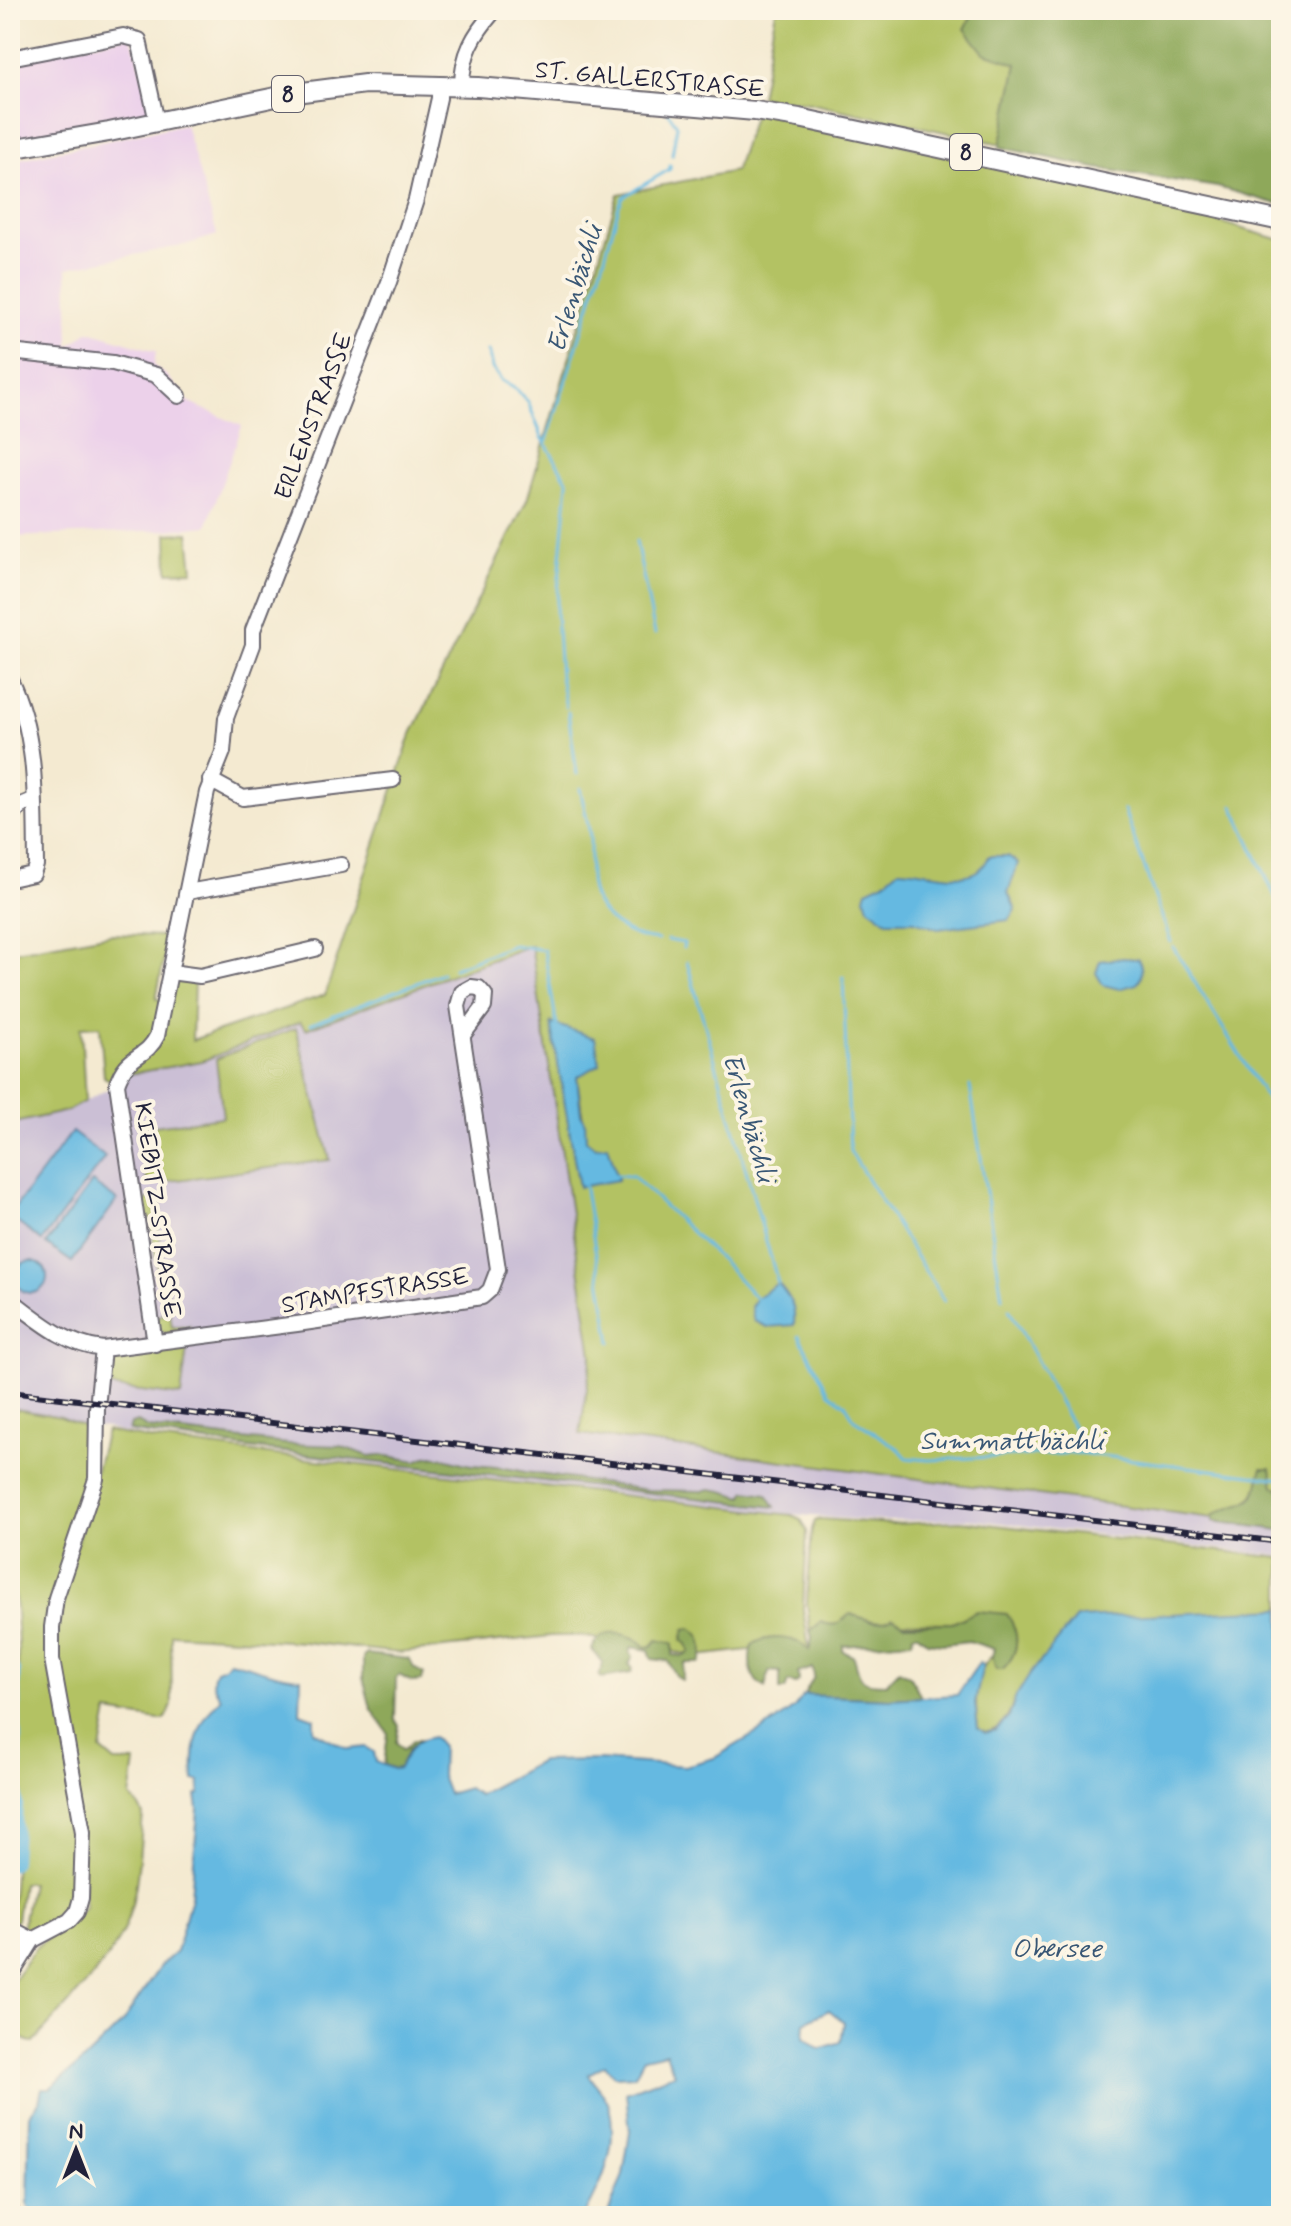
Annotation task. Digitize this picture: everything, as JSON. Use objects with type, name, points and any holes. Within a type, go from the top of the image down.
[{"type":"main road","name":"ST. GALLERSTRASSE","points":[[10,149],[328,88],[365,84],[462,86],[796,117],[1281,221]]},
{"type":"street","points":[[462,86],[463,64],[469,44],[495,10]]},
{"type":"street","points":[[10,58],[123,36],[136,37],[157,122]]},
{"type":"street","name":"ERLENSTRASSE","points":[[117,1084],[126,1064],[149,1048],[155,1039],[210,780],[221,758],[226,718],[253,645],[253,630],[411,220],[439,98],[439,85]]},
{"type":"street","points":[[10,352],[113,363],[156,375],[179,396]]},
{"type":"street","points":[[10,679],[20,700],[31,747],[36,870],[26,877],[10,879]]},
{"type":"street","points":[[210,780],[243,798],[393,780]]},
{"type":"street","points":[[10,820],[21,805],[33,800]]},
{"type":"street","points":[[187,892],[341,865]]},
{"type":"street","points":[[170,972],[200,976],[315,949]]},
{"type":"street","name":"STAMPFSTRASSE","points":[[10,1299],[64,1338],[103,1349],[475,1299],[490,1290],[498,1269],[463,1035]]},
{"type":"street","name":"KIEBITZ-STRASSE","points":[[117,1084],[155,1344]]},
{"type":"street","points":[[10,1977],[33,1940],[69,1921],[77,1912],[81,1898],[83,1832],[52,1659],[52,1627],[56,1598],[96,1479],[103,1349]]},
{"type":"street","points":[[13,1929],[33,1940]]},
{"type":"street","points":[[10,2205],[11,2216]]},
{"type":"shaded area","points":[[131,36],[157,122],[10,149],[10,58]]},
{"type":"shaded area","points":[[185,124],[217,235],[185,245],[67,268],[69,346],[89,331],[156,351],[154,366],[190,403],[242,426],[207,526],[10,537],[10,161]]},
{"type":"shaded area","points":[[531,945],[592,1355],[581,1434],[1281,1527],[1281,1556],[968,1519],[882,1521],[810,1516],[349,1462],[10,1417],[10,1124],[67,1111],[117,1084],[129,1074],[202,1061],[301,1021],[307,1029]]},
{"type":"green space","points":[[776,10],[975,10],[966,29],[1017,64],[1001,144],[809,103],[760,97]]},
{"type":"green space","points":[[975,10],[1281,10],[1281,205],[1217,187],[1096,168],[1000,147],[1017,64],[984,53],[965,29]]},
{"type":"green space","points":[[755,111],[1194,210],[1221,222],[1281,240],[1281,1527],[580,1434],[592,1355],[531,945],[306,1029],[300,1022],[202,1061],[129,1074],[117,1084],[104,1077],[100,1026],[81,1027],[85,1101],[67,1111],[10,1124],[10,952],[111,934],[162,936],[166,940],[166,949],[156,999],[169,1000],[173,981],[194,983],[192,1040],[325,995],[410,738],[527,500],[618,194],[735,171]],"holes":[[[552,1023],[600,1064],[577,1077],[586,1140],[595,1147],[608,1145],[618,1179],[579,1186]]]},
{"type":"green space","points":[[189,533],[193,571],[168,572],[167,534]]},
{"type":"green space","points":[[296,1028],[330,1160],[147,1184],[139,1128],[223,1117],[216,1059]]},
{"type":"green space","points":[[150,1198],[159,1201],[161,1210],[156,1212],[172,1327],[190,1326],[190,1330],[165,1334],[159,1329],[156,1316],[164,1315],[150,1218],[142,1218],[141,1204]]},
{"type":"green space","points":[[187,1348],[181,1396],[108,1387],[111,1366],[118,1355]]},
{"type":"green space","points":[[10,1408],[61,1417],[92,1430],[92,1476],[48,1616],[77,1826],[78,1888],[73,1910],[37,1929],[22,1929],[31,1883],[22,1883],[17,1920],[10,1924],[18,1825],[19,1758],[18,1643],[10,1574]]},
{"type":"green space","points":[[138,1422],[148,1428],[287,1444],[340,1446],[369,1456],[417,1461],[431,1456],[466,1464],[647,1490],[710,1489],[743,1497],[747,1491],[767,1494],[775,1507],[249,1448],[129,1431],[131,1424]]},
{"type":"green space","points":[[106,1431],[292,1457],[792,1515],[801,1519],[807,1531],[803,1609],[809,1649],[766,1648],[698,1656],[581,1636],[551,1636],[399,1653],[303,1642],[171,1634],[172,1706],[164,1720],[108,1712],[101,1750],[115,1762],[135,1762],[130,1797],[143,1815],[136,1885],[125,1926],[109,1956],[33,2043],[17,2036],[10,2037],[10,1985],[35,1948],[85,1907],[57,1654],[58,1615]]},
{"type":"green space","points":[[1262,1468],[1271,1468],[1274,1486],[1281,1489],[1281,1530],[1213,1521],[1213,1516],[1218,1512],[1246,1502],[1255,1494]]},
{"type":"green space","points":[[815,1521],[894,1524],[960,1521],[1281,1558],[1281,1609],[1228,1613],[1016,1696],[1002,1724],[985,1733],[978,1728],[978,1680],[992,1656],[996,1669],[1003,1669],[984,1614],[977,1612],[952,1623],[844,1619],[840,1625],[810,1631],[807,1602],[812,1529]]},
{"type":"green space","points":[[977,1611],[1007,1614],[1011,1621],[1016,1635],[1015,1649],[1003,1669],[996,1669],[992,1656],[994,1649],[969,1641],[927,1642],[918,1634],[913,1634],[912,1641],[843,1646],[843,1651],[854,1657],[862,1680],[886,1684],[899,1670],[911,1677],[921,1697],[889,1699],[804,1695],[814,1677],[813,1668],[798,1673],[799,1681],[796,1684],[788,1682],[785,1690],[780,1690],[780,1672],[769,1671],[765,1688],[756,1680],[751,1669],[752,1645],[758,1641],[789,1639],[809,1650],[810,1631],[821,1622],[834,1624],[850,1614],[877,1622],[893,1617],[905,1624],[953,1623]]},
{"type":"green space","points":[[691,1628],[701,1639],[703,1653],[700,1663],[685,1663],[682,1680],[668,1661],[652,1659],[649,1650],[632,1647],[631,1673],[599,1676],[603,1663],[592,1650],[602,1637],[625,1635],[646,1647],[657,1640],[673,1643],[673,1655],[685,1656],[690,1652],[682,1640],[685,1629]]},
{"type":"green space","points":[[367,1654],[409,1659],[414,1668],[424,1674],[421,1681],[412,1682],[399,1675],[396,1679],[395,1719],[399,1726],[396,1742],[403,1750],[414,1740],[419,1740],[409,1749],[399,1768],[384,1765],[388,1733],[371,1708],[363,1678],[363,1657]]},
{"type":"water","points":[[989,856],[1008,856],[1018,863],[1008,893],[1016,910],[1009,920],[938,929],[914,921],[887,921],[868,907],[865,897],[867,890],[884,882],[899,869],[962,876],[983,867]]},
{"type":"water","points":[[1138,959],[1142,972],[1137,984],[1119,989],[1103,985],[1096,973],[1100,961]]},
{"type":"water","points":[[551,1023],[595,1038],[600,1064],[577,1077],[581,1114],[585,1121],[586,1140],[595,1147],[608,1145],[618,1180],[579,1187]]},
{"type":"water","points":[[72,1132],[105,1157],[42,1241],[10,1214]]},
{"type":"water","points":[[92,1182],[117,1200],[72,1262],[46,1244]]},
{"type":"water","points":[[31,1261],[42,1266],[47,1277],[42,1288],[31,1293],[20,1288],[15,1277],[20,1266]]},
{"type":"water","points":[[778,1283],[791,1302],[794,1325],[767,1327],[754,1321],[751,1307],[756,1298]]},
{"type":"water","name":"Obersee","points":[[1281,1609],[1281,2216],[607,2216],[623,2175],[630,2132],[626,2092],[674,2074],[666,2053],[644,2058],[635,2075],[614,2076],[605,2065],[589,2074],[607,2102],[612,2135],[603,2177],[584,2216],[36,2216],[28,2206],[30,2114],[39,2102],[42,2088],[50,2088],[82,2062],[122,2023],[161,1965],[176,1952],[191,1897],[198,1809],[196,1795],[200,1794],[199,1781],[194,1781],[197,1736],[206,1716],[221,1698],[214,1684],[214,1674],[229,1661],[301,1678],[300,1713],[314,1718],[314,1731],[348,1749],[366,1747],[374,1752],[376,1762],[393,1769],[399,1768],[417,1743],[434,1737],[442,1746],[441,1776],[448,1794],[468,1788],[478,1795],[541,1761],[600,1760],[685,1766],[714,1758],[777,1721],[794,1708],[804,1695],[889,1699],[957,1695],[979,1663],[983,1665],[975,1703],[978,1728],[985,1733],[996,1730],[1009,1717],[1016,1696],[1031,1673],[1076,1618]],"holes":[[[829,2010],[844,2022],[841,2042],[819,2049],[804,2037],[805,2022]]]},
{"type":"waterway","name":"Erlenbächli","points":[[667,111],[677,125],[672,155]]},
{"type":"waterway","name":"Erlenbächli","points":[[546,443],[623,197],[670,169],[670,165]]},
{"type":"waterway","name":"Erlenbächli","points":[[488,351],[492,368],[501,380],[528,402],[542,437],[568,482],[556,613],[560,676],[566,707]]},
{"type":"waterway","points":[[636,541],[655,634]]},
{"type":"waterway","name":"Erlenbächli","points":[[568,712],[577,774]]},
{"type":"waterway","name":"Erlenbächli","points":[[580,788],[590,837],[590,874],[594,897],[607,917],[616,924],[636,935],[658,940]]},
{"type":"waterway","points":[[1233,806],[1281,909]]},
{"type":"waterway","points":[[1124,810],[1171,942]]},
{"type":"waterway","name":"Erlenbächli","points":[[667,940],[684,943],[683,948]]},
{"type":"waterway","points":[[454,968],[513,945],[544,950],[557,1026]]},
{"type":"waterway","points":[[1173,947],[1281,1122]]},
{"type":"waterway","name":"Erlenbächli","points":[[687,962],[778,1283]]},
{"type":"waterway","points":[[311,1024],[442,973]]},
{"type":"waterway","points":[[843,977],[850,1151],[944,1301]]},
{"type":"waterway","points":[[970,1086],[1002,1297]]},
{"type":"waterway","points":[[1278,1117],[1281,1093]]},
{"type":"waterway","points":[[616,1175],[633,1176],[756,1298]]},
{"type":"waterway","points":[[584,1184],[611,1342]]},
{"type":"waterway","points":[[1009,1309],[1087,1453]]},
{"type":"waterway","name":"Summattbächli","points":[[799,1336],[829,1393],[845,1404],[855,1420],[899,1449],[907,1458],[929,1460],[1080,1453],[1281,1479]]},
{"type":"waterway","points":[[10,1672],[13,1804],[10,1861]]},
{"type":"railway","points":[[10,1392],[1281,1542]]}]
